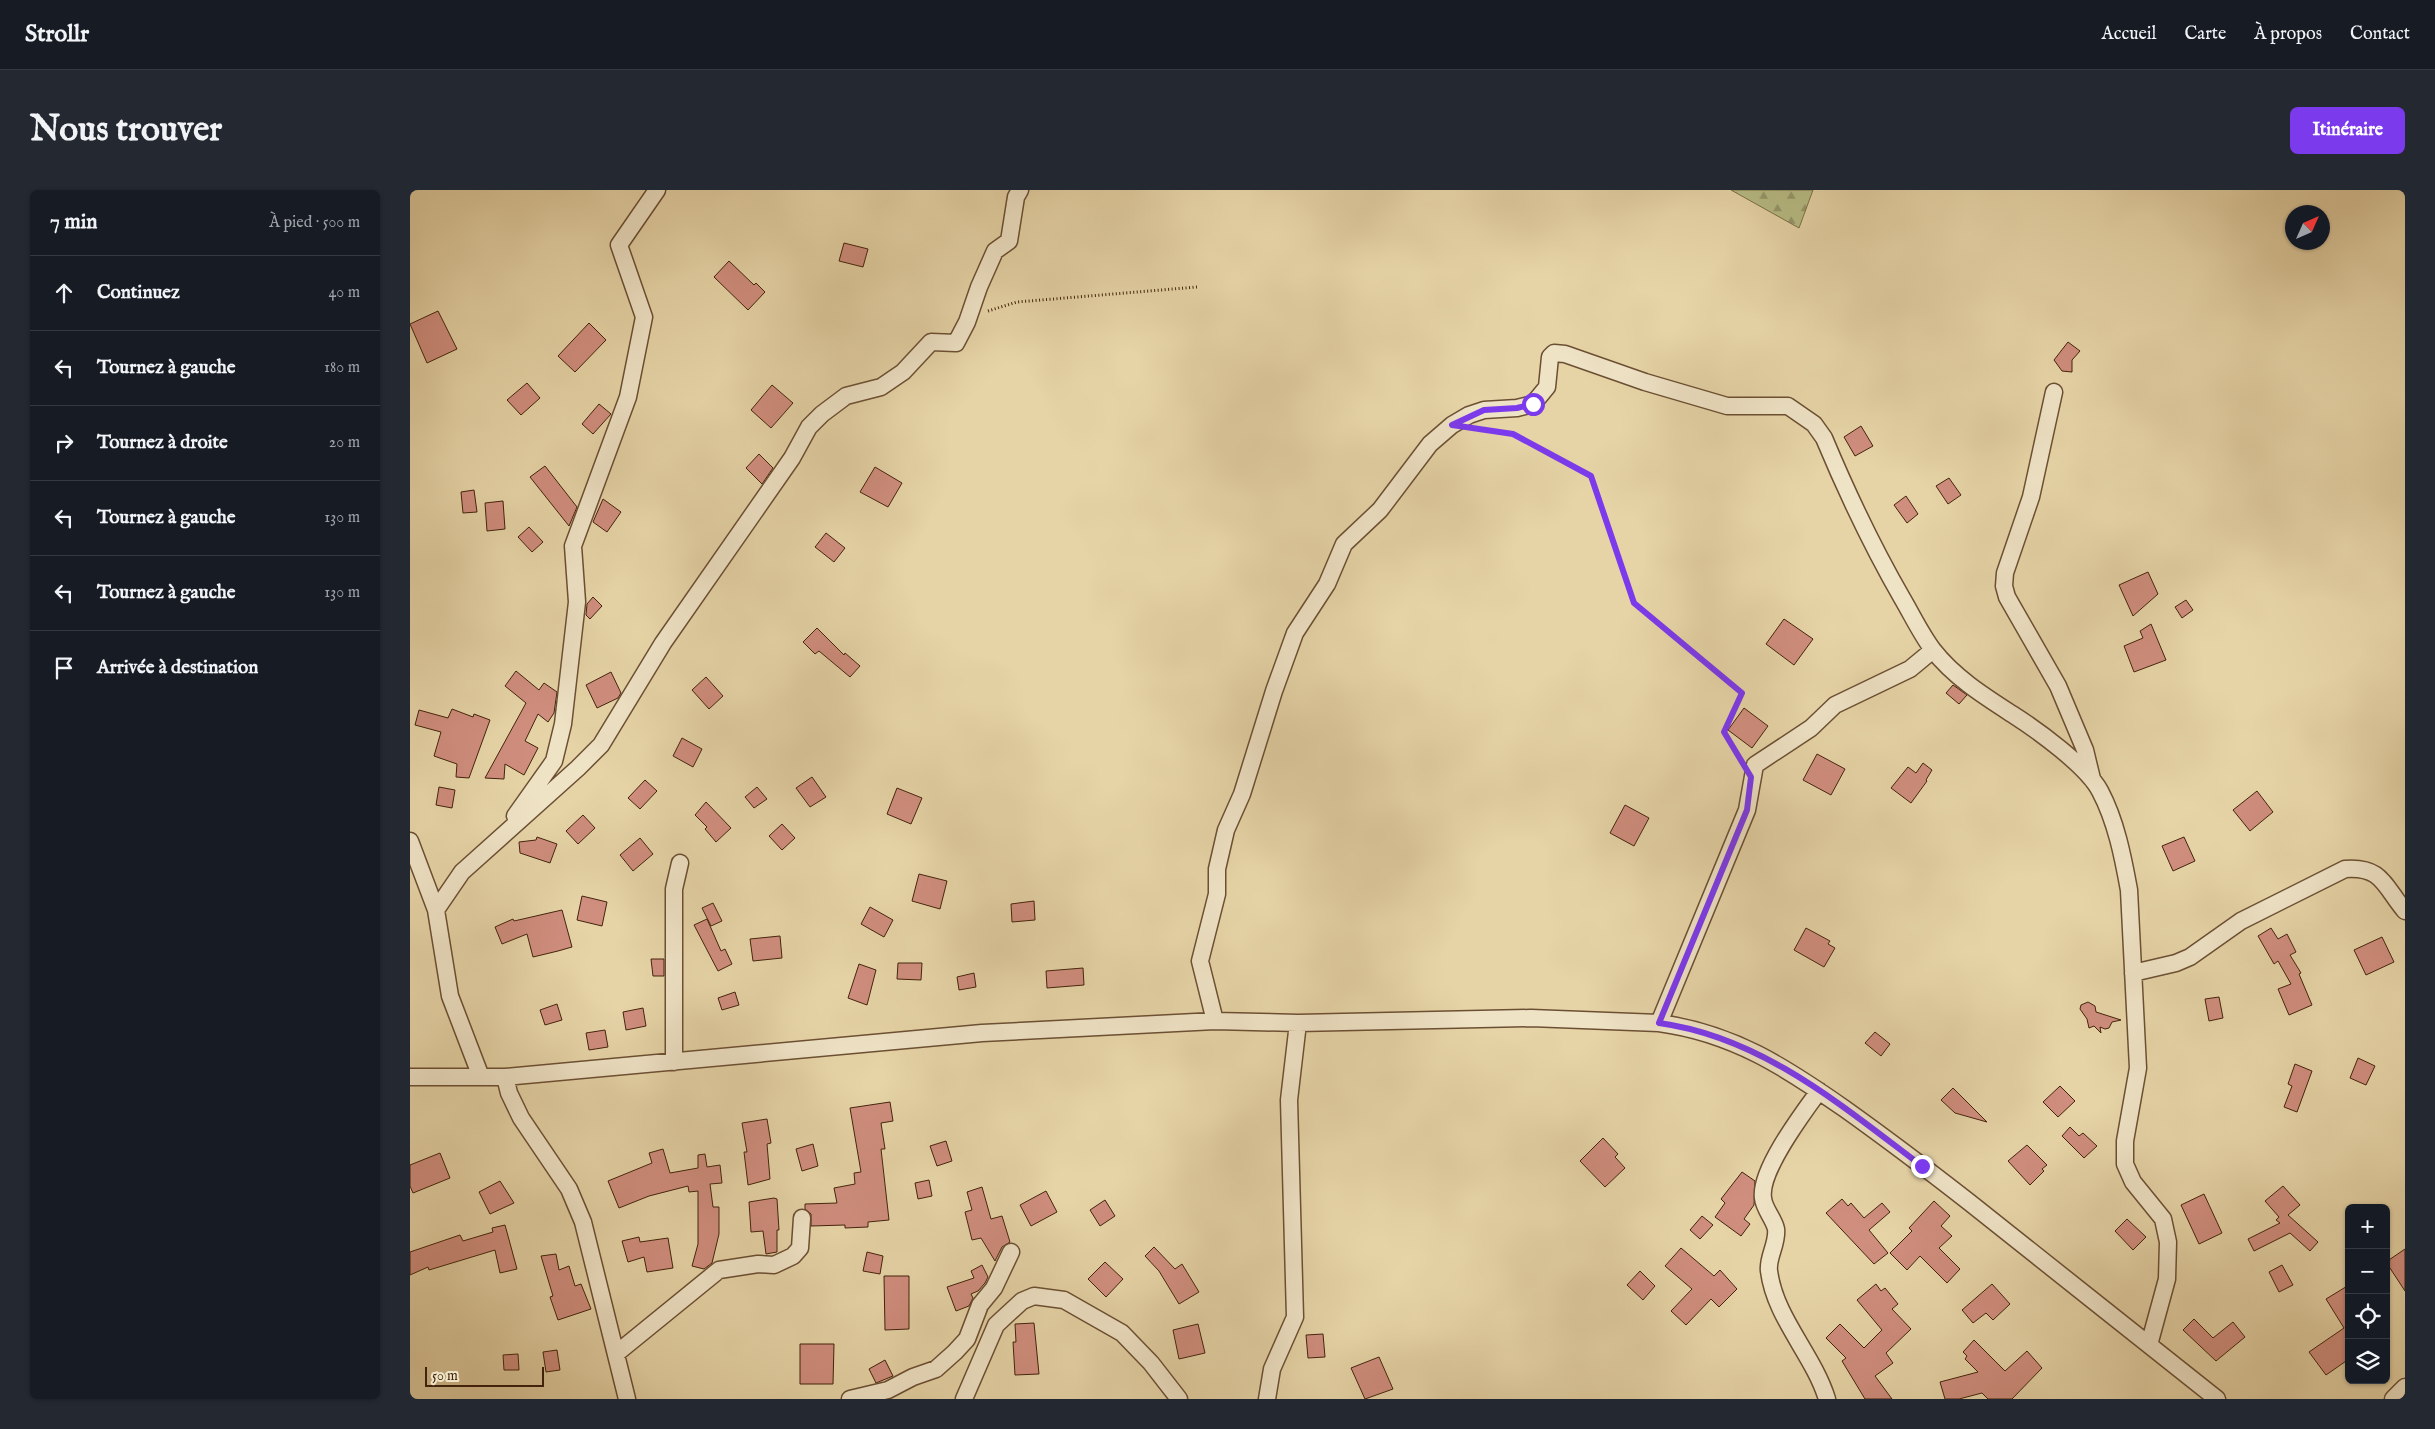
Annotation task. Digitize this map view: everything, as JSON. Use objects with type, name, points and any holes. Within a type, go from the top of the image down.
[{"type":"street","points":[[500,836],[554,761],[561,734],[577,602],[573,546],[628,397],[644,317],[619,245],[657,190]]},
{"type":"street","points":[[436,910],[462,872],[578,768],[611,732],[663,643],[792,458],[809,427],[846,396],[881,388],[903,372],[931,342],[956,343],[968,322],[979,287],[986,276],[995,251],[1008,241],[1016,197],[1020,190]]},
{"type":"street","points":[[1215,1021],[1200,962],[1217,894],[1217,869],[1226,830],[1242,794],[1274,691],[1295,633],[1328,584],[1344,544],[1380,510],[1430,444],[1452,425],[1469,415],[1484,410],[1517,408],[1533,404],[1547,387],[1550,357],[1554,353],[1565,354],[1645,382],[1720,405],[1788,406],[1800,412],[1814,424],[1824,438],[1877,554],[1933,650],[1953,672],[1982,695],[2025,722],[2092,779],[2100,791],[2109,813],[2124,863],[2129,890],[2138,1068],[2125,1141],[2125,1164],[2133,1182],[2163,1219],[2168,1242],[2167,1278],[2148,1345]]},
{"type":"street","points":[[2054,392],[2031,497],[2005,573],[2004,586],[2007,597],[2030,633],[2074,721],[2085,750],[2092,779]]},
{"type":"street","points":[[1659,1023],[1747,810],[1751,777],[1755,765],[1811,728],[1835,706],[1910,669],[1933,650]]},
{"type":"street","points":[[410,841],[436,910],[450,996],[481,1077]]},
{"type":"street","points":[[674,1062],[674,888],[680,863]]},
{"type":"street","points":[[2133,973],[2190,958],[2241,921],[2345,869],[2362,868],[2376,874],[2405,911]]},
{"type":"street","points":[[410,1077],[505,1077],[982,1033],[1215,1021],[1298,1023],[1532,1018],[1659,1023],[1710,1033],[1737,1043],[1768,1058],[1819,1090],[1922,1166],[2217,1399]]},
{"type":"street","points":[[1267,1399],[1272,1369],[1295,1317],[1289,1100],[1298,1023]]},
{"type":"street","points":[[505,1077],[509,1093],[521,1118],[568,1189],[584,1222],[627,1399]]},
{"type":"street","points":[[1819,1090],[1779,1150],[1765,1179],[1762,1197],[1776,1229],[1768,1269],[1774,1290],[1783,1316],[1821,1380],[1827,1399]]},
{"type":"street","points":[[617,1354],[719,1270],[758,1264],[774,1265],[793,1256],[800,1248],[802,1218]]},
{"type":"street","points":[[850,1399],[888,1390],[912,1377],[936,1369],[955,1352],[968,1339],[980,1305],[994,1288],[1011,1252]]},
{"type":"street","points":[[964,1399],[996,1325],[1022,1300],[1034,1296],[1064,1300],[1122,1333],[1151,1363],[1178,1399]]},
{"type":"street","points":[[2393,1399],[2405,1387]]},
{"type":"path","points":[[980,313],[1017,302],[1197,287]]},
{"type":"path","points":[[1478,429],[1513,434],[1591,476],[1634,603],[1742,693],[1724,732],[1751,777]]},
{"type":"green space","points":[[1731,190],[1813,190],[1799,228]]},
{"type":"building","points":[[844,243],[868,249],[863,267],[839,261]]},
{"type":"building","points":[[729,261],[754,285],[756,283],[765,292],[748,310],[714,277]]},
{"type":"building","points":[[438,311],[457,349],[427,363],[410,324]]},
{"type":"building","points":[[589,323],[606,340],[575,372],[558,356]]},
{"type":"building","points":[[2068,342],[2080,351],[2072,360],[2072,372],[2062,371],[2054,360]]},
{"type":"building","points":[[527,383],[540,398],[521,415],[507,400]]},
{"type":"building","points":[[772,385],[793,403],[771,428],[751,410]]},
{"type":"building","points":[[599,404],[611,414],[593,434],[582,424]]},
{"type":"building","points":[[1861,426],[1873,446],[1855,456],[1844,437]]},
{"type":"building","points":[[759,454],[773,468],[762,484],[746,468]]},
{"type":"building","points":[[545,466],[577,507],[569,526],[530,477]]},
{"type":"building","points":[[875,467],[902,483],[888,507],[860,492]]},
{"type":"building","points":[[1949,478],[1961,495],[1948,504],[1936,486]]},
{"type":"building","points":[[474,490],[477,512],[463,513],[461,492]]},
{"type":"building","points":[[1906,496],[1918,514],[1907,523],[1894,505]]},
{"type":"building","points":[[603,499],[621,512],[607,532],[593,522]]},
{"type":"building","points":[[503,501],[505,529],[487,531],[485,503]]},
{"type":"building","points":[[529,527],[543,542],[532,552],[518,537]]},
{"type":"building","points":[[826,533],[845,548],[834,562],[815,547]]},
{"type":"building","points":[[2148,572],[2158,594],[2133,616],[2119,585]]},
{"type":"building","points":[[593,597],[602,606],[590,619],[586,615],[587,604]]},
{"type":"building","points":[[2186,600],[2193,610],[2182,618],[2175,607]]},
{"type":"building","points":[[1784,619],[1813,639],[1794,665],[1766,644]]},
{"type":"building","points":[[2151,624],[2166,660],[2134,672],[2124,646],[2143,638],[2140,631]]},
{"type":"building","points":[[817,628],[844,655],[845,653],[860,666],[850,677],[819,651],[815,654],[803,642]]},
{"type":"building","points":[[516,671],[539,690],[544,683],[557,692],[554,713],[548,722],[538,714],[525,741],[538,748],[524,775],[505,764],[504,779],[485,778],[526,703],[505,686]]},
{"type":"building","points":[[611,672],[621,693],[618,698],[597,708],[586,685]]},
{"type":"building","points":[[706,677],[723,696],[709,709],[692,690]]},
{"type":"building","points":[[1953,685],[1967,695],[1959,704],[1946,693]]},
{"type":"building","points":[[1744,708],[1768,726],[1752,748],[1728,730]]},
{"type":"building","points":[[452,709],[473,717],[474,714],[490,720],[469,778],[456,777],[457,764],[434,756],[441,732],[415,725],[419,710],[448,718]]},
{"type":"building","points":[[682,738],[702,749],[693,767],[673,756]]},
{"type":"building","points":[[1817,754],[1845,769],[1831,795],[1803,780]]},
{"type":"building","points":[[1923,763],[1932,770],[1927,781],[1911,803],[1891,788],[1908,767],[1916,773]]},
{"type":"building","points":[[812,777],[826,797],[810,807],[796,788]]},
{"type":"building","points":[[645,780],[657,791],[640,809],[628,798]]},
{"type":"building","points":[[439,787],[455,790],[452,808],[436,805]]},
{"type":"building","points":[[757,787],[767,799],[754,808],[745,797]]},
{"type":"building","points":[[897,788],[922,798],[911,824],[887,814]]},
{"type":"building","points":[[2257,791],[2273,812],[2250,831],[2233,810]]},
{"type":"building","points":[[706,802],[731,828],[716,842],[705,829],[707,827],[695,815]]},
{"type":"building","points":[[1625,805],[1649,818],[1634,846],[1610,833]]},
{"type":"building","points":[[583,815],[595,828],[578,844],[566,831]]},
{"type":"building","points":[[782,824],[795,838],[782,850],[769,836]]},
{"type":"building","points":[[537,837],[557,844],[550,863],[520,853],[519,842],[536,840]]},
{"type":"building","points":[[2184,837],[2195,861],[2173,871],[2162,846]]},
{"type":"building","points":[[640,838],[653,854],[633,871],[620,855]]},
{"type":"building","points":[[919,874],[947,881],[940,909],[912,901]]},
{"type":"building","points":[[582,896],[607,902],[602,926],[577,920]]},
{"type":"building","points":[[1034,901],[1035,920],[1012,922],[1011,904]]},
{"type":"building","points":[[713,903],[722,921],[711,926],[702,908]]},
{"type":"building","points":[[870,907],[893,920],[884,937],[861,924]]},
{"type":"building","points":[[562,910],[572,947],[558,951],[533,957],[527,934],[502,944],[495,927],[513,919],[514,921]]},
{"type":"building","points":[[707,919],[721,951],[725,949],[732,964],[718,971],[694,925]]},
{"type":"building","points":[[1806,928],[1830,941],[1828,944],[1835,948],[1824,967],[1794,950]]},
{"type":"building","points":[[2271,928],[2278,939],[2287,934],[2296,952],[2290,955],[2301,973],[2299,974],[2312,1005],[2289,1015],[2278,989],[2291,984],[2278,961],[2274,964],[2258,936]]},
{"type":"building","points":[[780,936],[782,958],[753,961],[750,939]]},
{"type":"building","points":[[2382,937],[2394,962],[2366,975],[2354,950]]},
{"type":"building","points":[[651,959],[664,959],[664,976],[653,976]]},
{"type":"building","points":[[898,963],[922,963],[921,980],[897,979]]},
{"type":"building","points":[[859,964],[876,970],[867,1005],[848,998]]},
{"type":"building","points":[[1083,968],[1084,985],[1047,988],[1046,971]]},
{"type":"building","points":[[974,973],[976,987],[959,990],[957,977]]},
{"type":"building","points":[[735,992],[739,1005],[722,1010],[718,998]]},
{"type":"building","points":[[2219,997],[2223,1018],[2209,1021],[2205,999]]},
{"type":"building","points":[[2088,1002],[2095,1006],[2096,1012],[2121,1020],[2112,1022],[2109,1028],[2100,1027],[2101,1033],[2094,1026],[2089,1028],[2087,1019],[2080,1009],[2081,1005]]},
{"type":"building","points":[[557,1004],[562,1020],[545,1025],[540,1010]]},
{"type":"building","points":[[643,1008],[646,1026],[626,1030],[623,1012]]},
{"type":"building","points":[[605,1030],[608,1047],[589,1050],[586,1033]]},
{"type":"building","points":[[1875,1032],[1890,1044],[1881,1056],[1865,1043]]},
{"type":"building","points":[[2358,1058],[2375,1066],[2366,1085],[2350,1078]]},
{"type":"building","points":[[2295,1064],[2312,1071],[2297,1112],[2284,1107],[2292,1086],[2288,1084]]},
{"type":"building","points":[[2060,1086],[2075,1101],[2058,1117],[2043,1102]]},
{"type":"building","points":[[1953,1088],[1987,1122],[1955,1113],[1941,1100]]},
{"type":"building","points":[[890,1102],[893,1121],[881,1123],[885,1149],[881,1149],[889,1220],[868,1222],[868,1227],[845,1228],[845,1225],[811,1226],[811,1214],[805,1209],[805,1204],[837,1203],[834,1188],[855,1184],[854,1173],[861,1172],[850,1108]]},
{"type":"building","points":[[767,1119],[771,1143],[767,1144],[770,1179],[748,1185],[744,1152],[747,1152],[742,1123]]},
{"type":"building","points":[[2070,1127],[2079,1136],[2083,1133],[2097,1146],[2084,1158],[2062,1136]]},
{"type":"building","points":[[1603,1138],[1618,1154],[1615,1157],[1625,1168],[1605,1187],[1580,1161]]},
{"type":"building","points":[[946,1141],[952,1161],[937,1166],[930,1146]]},
{"type":"building","points":[[813,1144],[818,1166],[802,1171],[796,1149]]},
{"type":"building","points":[[2027,1145],[2047,1165],[2042,1169],[2044,1171],[2030,1185],[2008,1161]]},
{"type":"building","points":[[663,1149],[670,1173],[698,1168],[698,1155],[705,1154],[707,1167],[720,1165],[722,1183],[710,1184],[713,1207],[719,1207],[719,1234],[712,1263],[704,1269],[692,1266],[698,1244],[698,1191],[689,1192],[688,1186],[649,1196],[619,1208],[608,1181],[652,1163],[649,1153]]},
{"type":"building","points":[[440,1153],[450,1178],[413,1193],[410,1186],[410,1165]]},
{"type":"building","points":[[1742,1172],[1755,1181],[1754,1205],[1744,1219],[1750,1224],[1741,1236],[1715,1217],[1725,1203],[1721,1199]]},
{"type":"building","points":[[929,1180],[932,1196],[918,1199],[915,1183]]},
{"type":"building","points":[[500,1181],[514,1203],[490,1214],[479,1192]]},
{"type":"building","points":[[2283,1186],[2300,1205],[2288,1215],[2318,1242],[2310,1251],[2290,1233],[2254,1251],[2248,1239],[2280,1223],[2276,1220],[2279,1217],[2265,1201]]},
{"type":"building","points":[[982,1187],[991,1219],[1002,1216],[1010,1242],[1002,1247],[995,1261],[981,1238],[972,1240],[965,1212],[972,1210],[967,1192]]},
{"type":"building","points":[[1046,1191],[1057,1212],[1031,1226],[1020,1205]]},
{"type":"building","points":[[2204,1194],[2222,1233],[2199,1244],[2181,1205]]},
{"type":"building","points":[[777,1199],[779,1230],[777,1230],[777,1252],[766,1254],[763,1231],[751,1232],[749,1202]]},
{"type":"building","points":[[1842,1199],[1848,1206],[1851,1203],[1864,1218],[1882,1203],[1890,1212],[1869,1230],[1888,1253],[1874,1264],[1826,1213]]},
{"type":"building","points":[[1105,1200],[1115,1216],[1100,1226],[1090,1210]]},
{"type":"building","points":[[1934,1201],[1950,1216],[1941,1226],[1952,1236],[1939,1248],[1960,1269],[1947,1283],[1920,1256],[1907,1270],[1890,1253],[1912,1231],[1909,1228]]},
{"type":"building","points":[[1702,1216],[1713,1225],[1700,1239],[1690,1230]]},
{"type":"building","points":[[2127,1219],[2146,1237],[2133,1250],[2115,1231]]},
{"type":"building","points":[[505,1225],[517,1269],[500,1273],[495,1250],[429,1270],[428,1267],[410,1275],[410,1252],[460,1235],[463,1241],[493,1232],[492,1228]]},
{"type":"building","points":[[639,1237],[640,1242],[668,1238],[673,1268],[647,1272],[644,1257],[628,1262],[622,1241]]},
{"type":"building","points":[[1154,1247],[1175,1269],[1182,1264],[1199,1292],[1179,1304],[1159,1271],[1145,1256]]},
{"type":"building","points":[[1681,1248],[1714,1276],[1720,1270],[1737,1289],[1719,1307],[1711,1299],[1686,1325],[1671,1311],[1692,1289],[1665,1266]]},
{"type":"building","points":[[2405,1249],[2405,1291],[2390,1268],[2390,1259]]},
{"type":"building","points":[[867,1252],[883,1256],[880,1274],[863,1271]]},
{"type":"building","points":[[556,1254],[559,1270],[569,1266],[575,1286],[581,1284],[591,1309],[558,1320],[550,1297],[553,1296],[541,1256]]},
{"type":"building","points":[[1105,1262],[1123,1279],[1106,1297],[1088,1279]]},
{"type":"building","points":[[982,1265],[988,1277],[985,1283],[978,1291],[971,1294],[973,1298],[969,1306],[956,1311],[947,1287],[974,1278],[971,1271]]},
{"type":"building","points":[[2282,1265],[2293,1285],[2279,1292],[2269,1272]]},
{"type":"building","points":[[1640,1271],[1655,1286],[1643,1300],[1627,1285]]},
{"type":"building","points":[[884,1276],[909,1276],[909,1329],[885,1330]]},
{"type":"building","points":[[1876,1284],[1881,1291],[1885,1288],[1898,1304],[1892,1309],[1911,1329],[1886,1353],[1893,1363],[1875,1376],[1892,1399],[1865,1399],[1842,1361],[1846,1358],[1826,1338],[1840,1324],[1864,1348],[1882,1330],[1857,1300]]},
{"type":"building","points":[[1992,1284],[2010,1304],[1993,1320],[1986,1313],[1973,1323],[1962,1310]]},
{"type":"building","points":[[2345,1287],[2345,1362],[2326,1375],[2309,1352],[2344,1328],[2326,1299]]},
{"type":"building","points":[[2194,1319],[2213,1338],[2233,1322],[2245,1337],[2216,1361],[2183,1330]]},
{"type":"building","points":[[1034,1323],[1039,1374],[1015,1375],[1013,1342],[1016,1342],[1015,1324]]},
{"type":"building","points":[[1198,1324],[1205,1353],[1179,1359],[1173,1330]]},
{"type":"building","points":[[1323,1334],[1325,1357],[1308,1358],[1306,1335]]},
{"type":"building","points":[[1974,1340],[2005,1371],[2027,1351],[2042,1368],[2012,1399],[1988,1399],[1982,1393],[1959,1399],[1945,1399],[1940,1382],[1978,1372],[1965,1359],[1967,1356],[1963,1352]]},
{"type":"building","points":[[800,1344],[834,1344],[833,1384],[800,1384]]},
{"type":"building","points":[[557,1350],[560,1370],[546,1372],[543,1352]]},
{"type":"building","points":[[518,1354],[519,1370],[504,1370],[503,1355]]},
{"type":"building","points":[[1379,1357],[1393,1389],[1365,1399],[1351,1368]]},
{"type":"building","points":[[885,1360],[893,1376],[876,1383],[869,1369]]},
{"type":"route","points":[[1533,404],[1517,408],[1484,410],[1469,415],[1452,425],[1513,434],[1591,476],[1634,603],[1742,693],[1724,732],[1751,777],[1747,810],[1680,968],[1659,1023],[1710,1033],[1737,1043],[1768,1058],[1819,1090],[1922,1166]]}]
